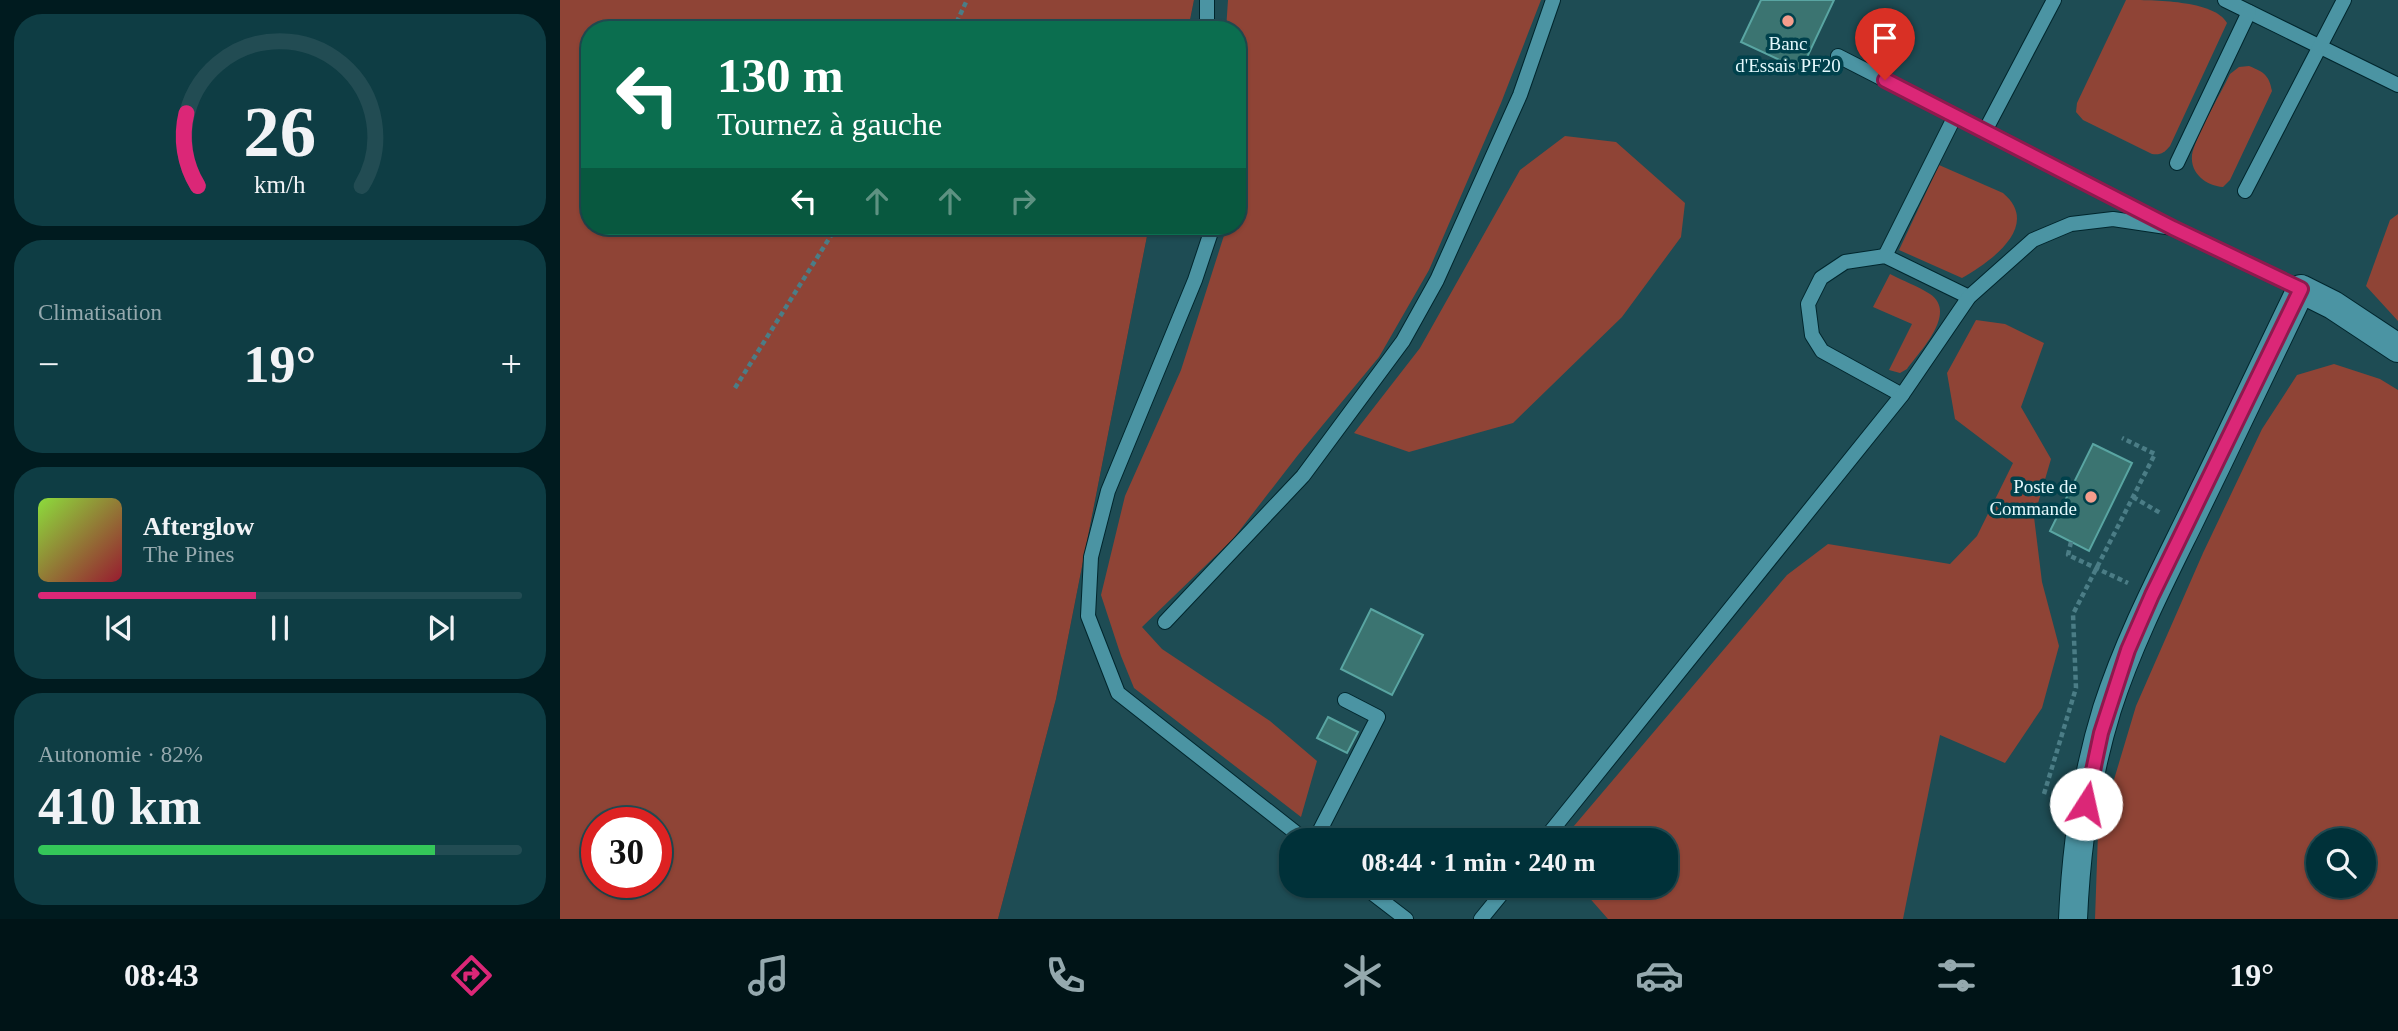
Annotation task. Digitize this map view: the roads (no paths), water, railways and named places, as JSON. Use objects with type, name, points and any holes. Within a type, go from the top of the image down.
[{"type":"street","points":[[2073,919],[2076,860],[2095,755],[2128,650],[2152,595],[2301,289],[2333,305],[2398,348]]},
{"type":"lane","points":[[1207,0],[1207,21]]},
{"type":"lane","points":[[1165,622],[1303,476],[1403,341],[1437,280],[1520,95],[1553,0]]},
{"type":"lane","points":[[1985,131],[2054,0]]},
{"type":"lane","points":[[2225,0],[2398,85]]},
{"type":"lane","points":[[2245,191],[2344,0]]},
{"type":"lane","points":[[2177,163],[2249,12]]},
{"type":"lane","points":[[1838,57],[2173,228],[2301,289]]},
{"type":"lane","points":[[1885,256],[1955,116]]},
{"type":"lane","points":[[1554,828],[1902,395],[1969,297],[2033,240],[2071,224],[2113,219],[2173,228]]},
{"type":"lane","points":[[1210,235],[1195,280],[1108,491],[1091,557],[1088,616],[1118,693],[1290,828]]},
{"type":"lane","points":[[1902,395],[1822,351],[1812,335],[1808,303],[1821,278],[1845,261],[1885,256],[1969,297]]},
{"type":"lane","points":[[1321,828],[1378,717],[1345,700]]},
{"type":"lane","points":[[1379,898],[1406,919]]},
{"type":"lane","points":[[1481,919],[1498,898]]},
{"type":"place","name":"Banc d'Essais PF20","points":[[1788,21]]},
{"type":"place","name":"Poste de Commande","points":[[2091,497]]}]
